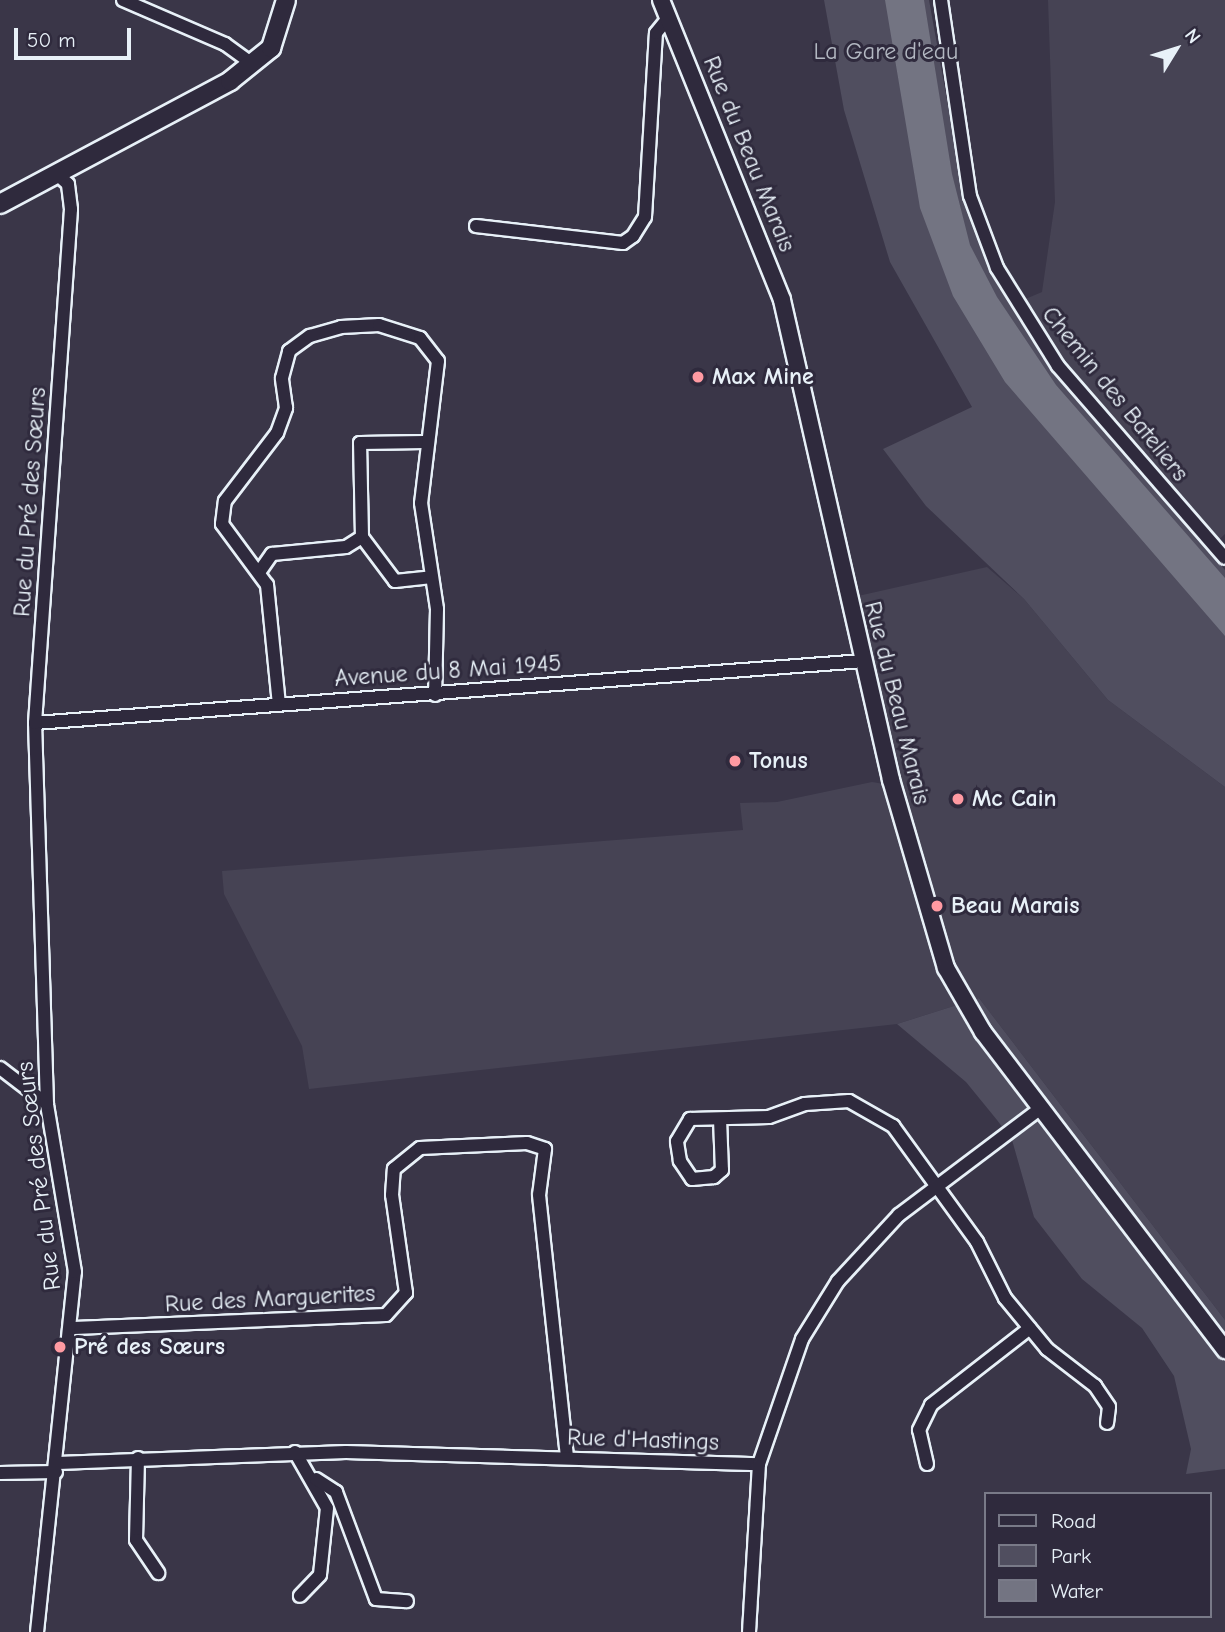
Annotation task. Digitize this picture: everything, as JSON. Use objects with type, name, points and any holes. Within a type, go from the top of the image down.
[{"type":"main road","points":[[0,204],[253,64],[277,36],[285,0]]},
{"type":"street","points":[[124,0],[225,44],[253,64]]},
{"type":"street","name":"Rue du Beau Marais","points":[[661,0],[782,300],[891,780],[946,968],[983,1032],[1225,1350]]},
{"type":"street","name":"Chemin des Bateliers","points":[[941,0],[970,197],[997,268],[1058,366],[1225,558]]},
{"type":"street","points":[[476,226],[623,243],[633,236],[645,217],[656,33],[668,18]]},
{"type":"street","name":"Rue du Pré des Sœurs","points":[[37,1632],[74,1328],[75,1272],[47,1104],[35,723],[71,209],[68,184],[57,174]]},
{"type":"street","points":[[279,705],[274,612],[260,571],[222,524],[225,500],[277,433],[286,408],[282,378],[289,351],[310,335],[341,327],[379,325],[420,338],[438,361],[424,442],[421,503],[432,577],[435,695]]},
{"type":"street","points":[[424,442],[360,443],[362,537],[395,581],[432,577]]},
{"type":"street","points":[[260,571],[272,554],[346,547],[362,537]]},
{"type":"street","name":"Avenue du 8 Mai 1945","points":[[35,723],[864,661]]},
{"type":"street","points":[[0,1068],[47,1104]]},
{"type":"street","points":[[720,1119],[722,1170],[714,1178],[692,1179],[680,1161],[681,1129],[690,1119],[720,1119],[849,1101],[893,1126],[1030,1328],[1095,1386],[1109,1407],[1107,1423]]},
{"type":"street","points":[[749,1632],[759,1464],[802,1339],[838,1281],[872,1241],[936,1186],[1041,1108]]},
{"type":"street","name":"Rue des Marguerites","points":[[74,1328],[386,1315],[406,1293],[392,1195],[394,1168],[420,1147],[527,1143],[545,1149],[539,1195],[567,1458]]},
{"type":"street","points":[[927,1464],[919,1430],[931,1405],[1030,1328]]},
{"type":"street","points":[[296,1452],[316,1479],[327,1508],[320,1575],[300,1596]]},
{"type":"street","name":"Rue d'Hastings","points":[[0,1473],[138,1458],[296,1452],[759,1464]]},
{"type":"street","points":[[138,1458],[136,1540],[158,1573]]},
{"type":"street","points":[[316,1479],[336,1492],[376,1600],[407,1601]]},
{"type":"shaded area","points":[[1048,0],[1225,0],[1225,534],[1208,550],[1097,423],[1011,305],[1042,292],[1055,202]]},
{"type":"shaded area","name":"Mc Cain","points":[[987,567],[1024,599],[1108,700],[1225,787],[1225,1320],[979,998],[897,1024],[309,1089],[302,1046],[224,894],[222,871],[743,830],[740,803],[777,802],[872,782],[902,787],[858,596]]},
{"type":"green space","name":"La Gare d'eau","points":[[824,0],[929,0],[961,178],[985,256],[1039,349],[1225,570],[1225,787],[1108,700],[1024,599],[926,506],[883,449],[972,407],[890,262],[844,110]]},
{"type":"green space","points":[[979,998],[1225,1320],[1225,1469],[1186,1474],[1191,1449],[1174,1376],[1142,1328],[1082,1279],[1034,1217],[1012,1140],[997,1120],[966,1082],[897,1024]]},
{"type":"water","points":[[885,0],[924,0],[952,174],[970,245],[997,297],[1056,385],[1225,578],[1225,636],[1005,382],[953,296],[920,208]]},
{"type":"place","name":"Max Mine","points":[[698,377]]},
{"type":"place","name":"Tonus","points":[[735,761]]},
{"type":"place","name":"Mc Cain","points":[[958,799]]},
{"type":"place","name":"Beau Marais","points":[[937,906]]},
{"type":"place","name":"Pré des Sœurs","points":[[60,1347]]}]
